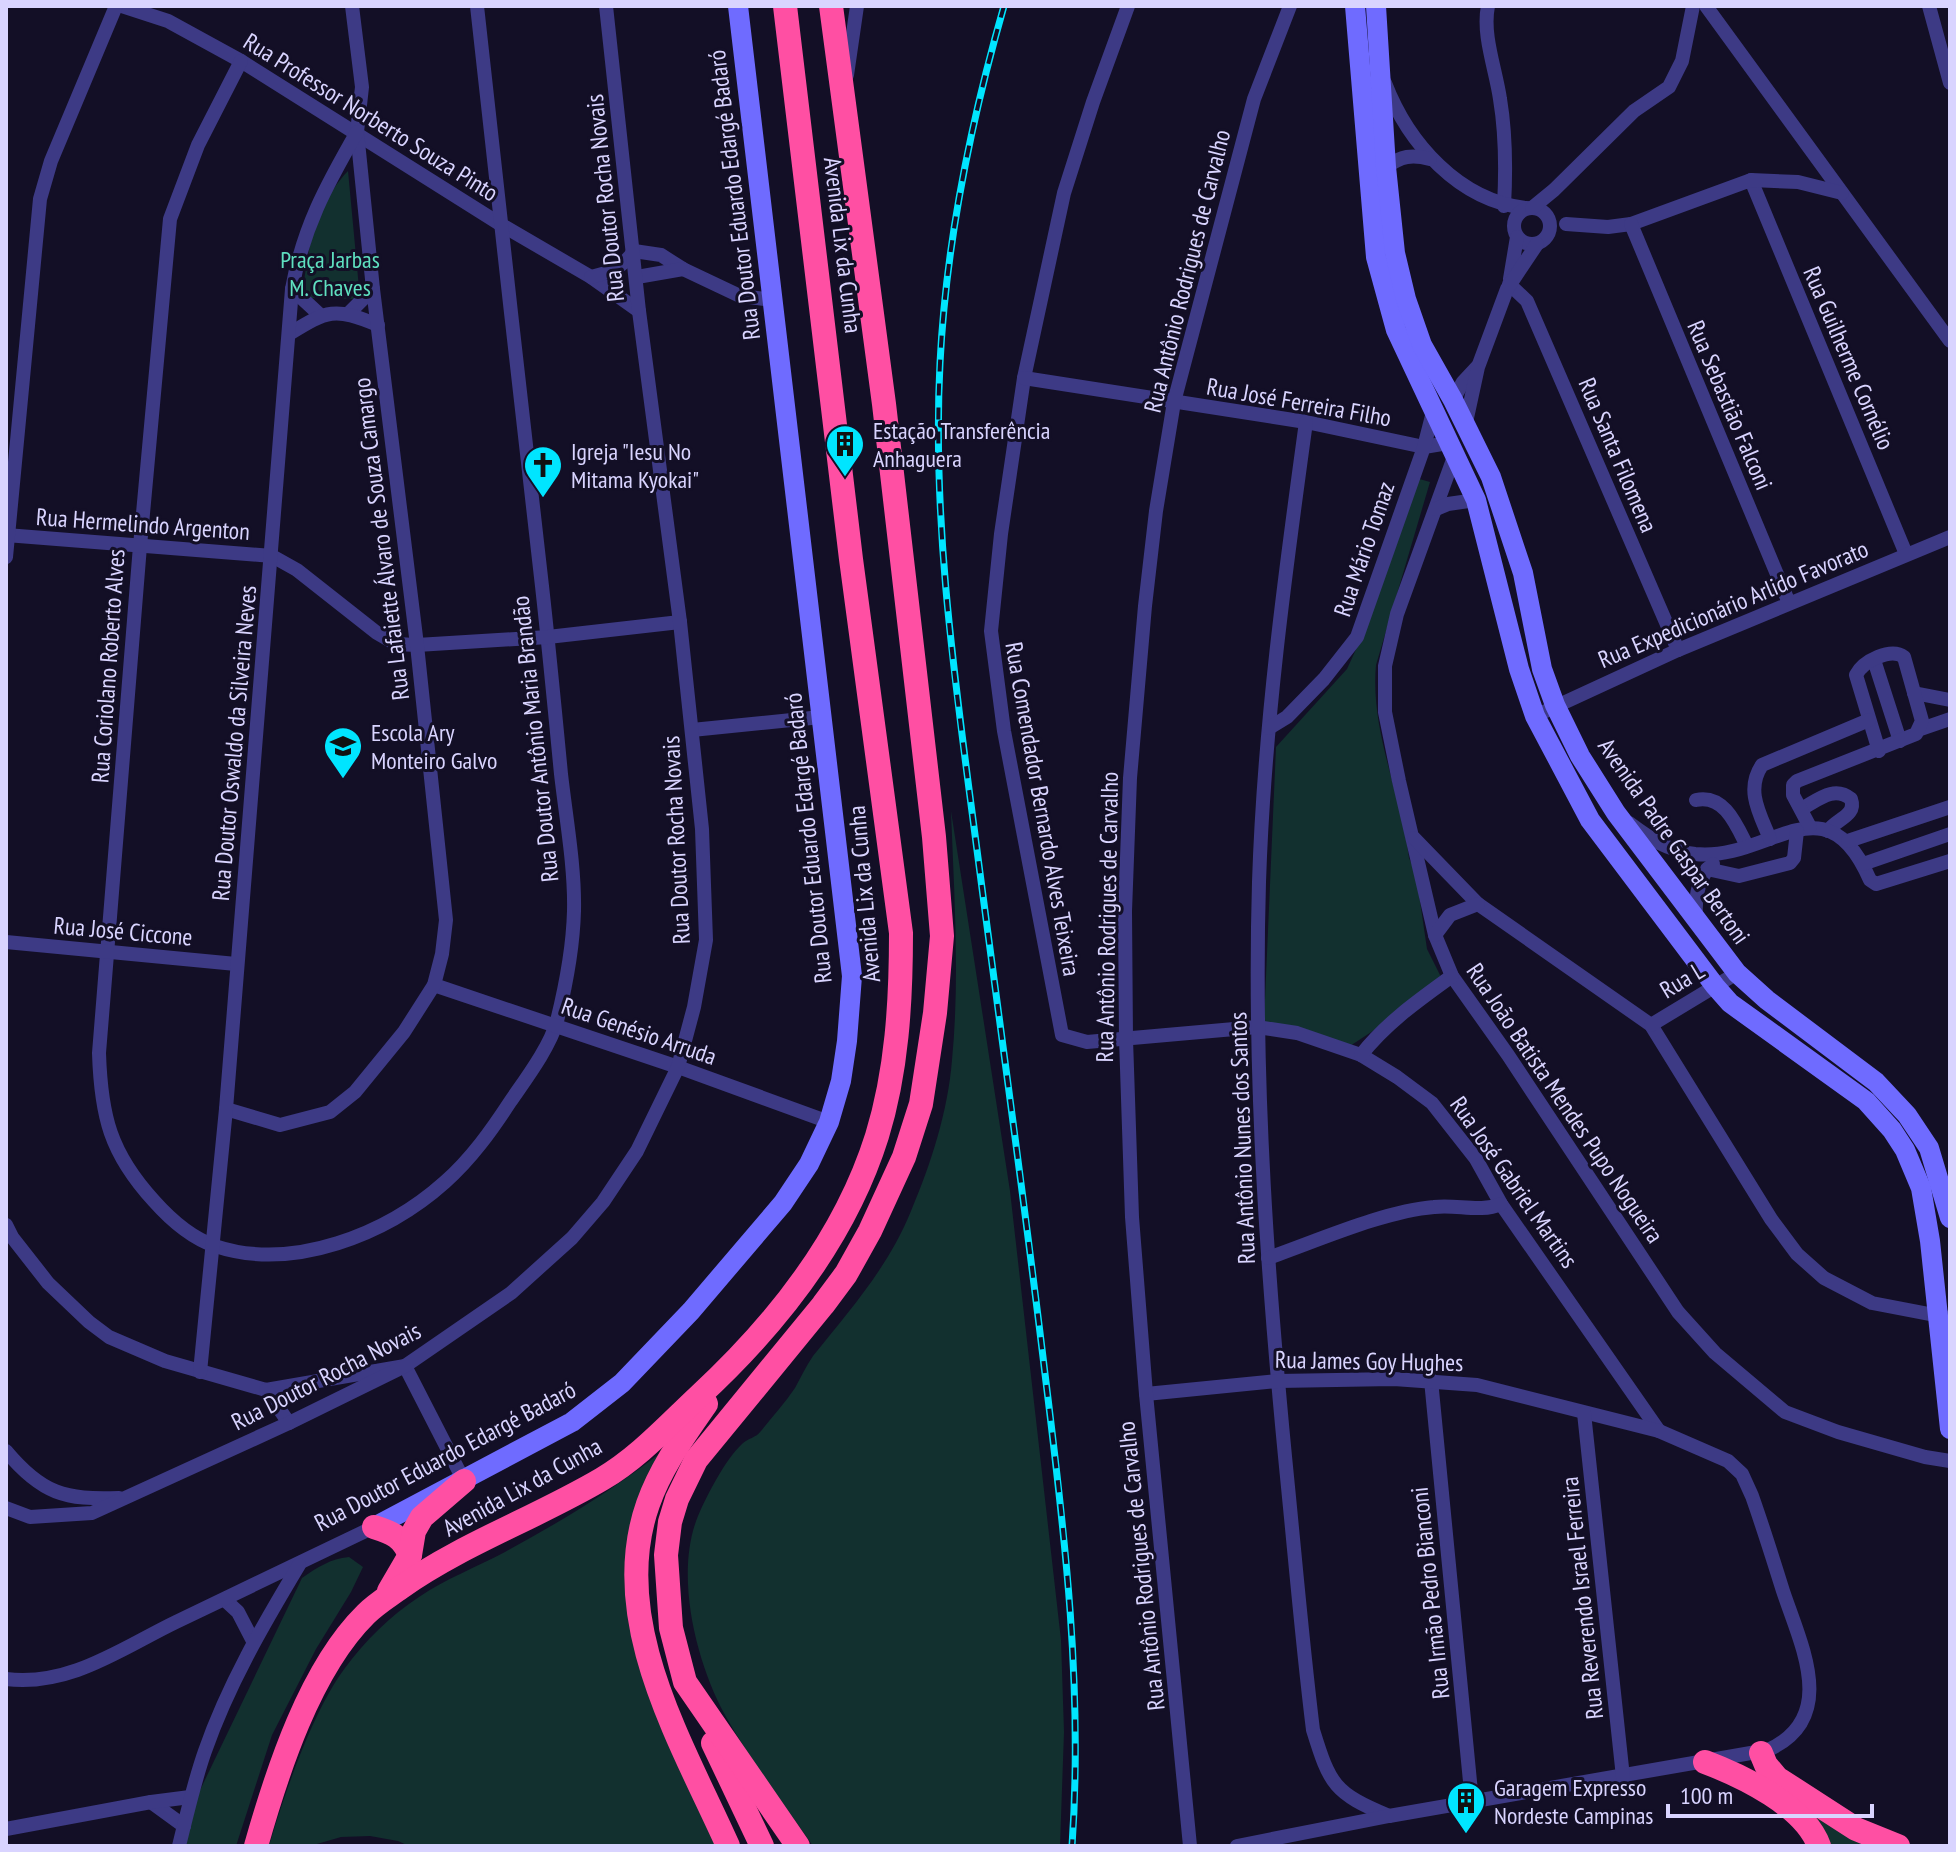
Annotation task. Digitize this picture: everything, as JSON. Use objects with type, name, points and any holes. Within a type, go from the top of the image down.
[{"type":"highway","name":"Avenida Lix da Cunha","points":[[269,1802],[282,1762],[322,1676],[335,1653],[366,1613],[423,1572],[602,1479],[639,1452],[732,1366],[772,1321],[815,1263],[863,1173],[877,1135],[893,1064],[901,994],[901,933],[851,559],[785,6]]},
{"type":"highway","name":"Avenida Lix da Cunha","points":[[798,1846],[685,1682],[671,1628],[666,1555],[670,1522],[677,1499],[696,1460],[823,1305],[846,1274],[870,1231],[904,1157],[921,1104],[935,1013],[942,936],[934,837],[884,404],[831,6]]},
{"type":"highway","points":[[728,1846],[654,1678],[642,1635],[636,1591],[638,1550],[644,1521],[661,1472],[732,1366]]},
{"type":"highway","points":[[381,1602],[410,1555],[414,1531],[422,1517],[464,1481]]},
{"type":"highway","points":[[374,1527],[392,1532],[404,1541],[410,1555]]},
{"type":"highway","points":[[685,1682],[762,1846]]},
{"type":"highway","points":[[1761,1753],[1777,1778],[1856,1829],[1898,1846]]},
{"type":"highway","points":[[1705,1762],[1741,1775],[1772,1795],[1803,1821],[1819,1846]]},
{"type":"highway","points":[[250,1846],[269,1802]]},
{"type":"highway","points":[[256,1846],[269,1802]]},
{"type":"street","name":"Rua Professor Norberto Souza Pinto","points":[[119,6],[168,21],[241,61],[500,224],[591,277],[639,311]]},
{"type":"street","points":[[6,557],[40,199],[51,161],[119,6]]},
{"type":"street","points":[[160,6],[168,21]]},
{"type":"street","name":"Rua Lafaiette Álvaro de Souza Camargo","points":[[226,1109],[280,1125],[330,1112],[355,1092],[378,1066],[434,985],[446,920],[417,645],[373,289],[357,132],[362,87],[352,6]]},
{"type":"street","name":"Rua Doutor Antônio Maria Brandão","points":[[213,1245],[262,1254],[313,1251],[357,1237],[394,1219],[444,1183],[485,1139],[524,1082],[555,1026],[571,954],[574,907],[548,637],[477,6]]},
{"type":"street","name":"Rua Doutor Rocha Novais","points":[[6,1508],[30,1517],[92,1513],[405,1366],[529,1280],[572,1238],[603,1202],[637,1151],[678,1067],[694,1007],[706,940],[703,842],[680,622],[639,311],[606,6]]},
{"type":"street","name":"Rua Doutor Eduardo Edargé Badaró","points":[[6,1679],[49,1679],[125,1651],[171,1625],[464,1481],[572,1422],[622,1383],[691,1311],[783,1203],[809,1164],[829,1122],[843,1068],[852,976],[738,6]]},
{"type":"street","points":[[843,103],[857,6]]},
{"type":"street","name":"Rua Comendador Bernardo Alves Teixeira","points":[[1056,1012],[1004,731],[991,631],[1001,534],[1024,378],[1064,193],[1128,6]]},
{"type":"street","name":"Rua Antônio Rodrigues de Carvalho","points":[[1190,1846],[1132,1217],[1125,911],[1137,691],[1156,511],[1174,402],[1254,99],[1290,6]]},
{"type":"street","name":"Avenida Padre Gaspar Bertoni","points":[[1355,6],[1376,257],[1396,330],[1476,500],[1519,669],[1535,716],[1590,820],[1715,986],[1730,1003],[1866,1101],[1905,1150],[1921,1188],[1943,1318],[1950,1429]]},
{"type":"street","name":"Avenida Padre Gaspar Bertoni","points":[[1376,6],[1386,167],[1395,253],[1406,299],[1422,345],[1491,477],[1523,573],[1542,669],[1555,705],[1580,756],[1616,813],[1737,973],[1767,1000],[1876,1082],[1907,1115],[1929,1148],[1950,1218]]},
{"type":"street","points":[[1424,447],[1451,450],[1462,436],[1478,367],[1509,284],[1517,237],[1514,221],[1504,206],[1505,140],[1491,52],[1488,6]]},
{"type":"street","points":[[1514,221],[1554,190],[1634,111],[1669,87],[1682,61],[1693,6]]},
{"type":"street","points":[[1706,6],[1950,341]]},
{"type":"street","points":[[1929,6],[1950,83]]},
{"type":"street","name":"Rua Coriolano Roberto Alves","points":[[213,1245],[181,1227],[122,1162],[107,1123],[100,1091],[99,1053],[170,219],[198,145],[241,61]]},
{"type":"street","points":[[1382,73],[1395,109],[1430,159],[1461,182],[1504,206],[1529,208],[1549,222],[1608,227],[1631,224],[1751,180],[1798,182],[1842,193]]},
{"type":"street","name":"Rua Doutor Oswaldo da Silveira Neves","points":[[200,1372],[226,1109],[292,289],[298,256],[319,198],[357,132]]},
{"type":"street","points":[[1386,167],[1395,160],[1415,155],[1430,159]]},
{"type":"street","name":"Rua Guilherme Cornélio","points":[[1751,180],[1906,554]]},
{"type":"street","points":[[1509,284],[1549,222],[1554,190]]},
{"type":"street","name":"Rua Sebastião Falconi","points":[[1631,224],[1789,603]]},
{"type":"street","points":[[1517,237],[1528,244],[1537,244]]},
{"type":"street","points":[[591,277],[614,272],[626,263],[634,251],[661,255],[740,296],[773,300]]},
{"type":"street","points":[[637,277],[683,269]]},
{"type":"street","name":"Rua Santa Filomena","points":[[1509,284],[1527,301],[1678,650]]},
{"type":"street","points":[[292,289],[320,315]]},
{"type":"street","points":[[349,313],[373,289]]},
{"type":"street","points":[[289,334],[320,315],[349,313],[378,325]]},
{"type":"street","points":[[1433,412],[1453,400],[1463,382],[1478,367]]},
{"type":"street","name":"Rua José Ferreira Filho","points":[[1024,378],[1306,422],[1424,447]]},
{"type":"street","name":"Rua Mário Tomaz","points":[[1269,728],[1287,717],[1324,679],[1357,637],[1424,447],[1433,412]]},
{"type":"street","name":"Rua Antônio Nunes dos Santos","points":[[1306,422],[1286,563],[1269,728],[1259,879],[1257,1027],[1268,1258],[1313,1730],[1325,1768],[1338,1789],[1362,1805],[1389,1816]]},
{"type":"street","name":"Rua João Batista Mendes Pupo Nogueira","points":[[1451,450],[1436,509],[1397,614],[1385,666],[1385,712],[1435,935],[1452,976],[1678,1312],[1715,1353],[1785,1412],[1867,1440],[1950,1461]]},
{"type":"street","points":[[1436,509],[1476,500]]},
{"type":"street","name":"Rua Hermelindo Argenton","points":[[7,535],[272,556],[297,570],[377,633],[396,644],[548,637],[680,622]]},
{"type":"street","name":"Rua Expedicionário Arlido Favorato","points":[[1535,716],[1678,650],[1950,537]]},
{"type":"street","points":[[1879,751],[1856,675],[1860,667],[1891,652],[1904,657],[1922,721],[1921,729]]},
{"type":"street","points":[[1874,660],[1900,741]]},
{"type":"street","points":[[1914,693],[1950,700]]},
{"type":"street","points":[[692,730],[821,717]]},
{"type":"street","points":[[1707,869],[1739,876],[1790,863],[1804,829],[1801,809],[1792,791],[1797,781],[1879,751],[1921,729],[1950,719]]},
{"type":"street","points":[[1770,839],[1754,800],[1756,774],[1762,765],[1869,720]]},
{"type":"street","points":[[1801,809],[1831,792],[1846,795],[1853,805],[1851,812],[1828,831]]},
{"type":"street","points":[[1696,800],[1713,799],[1721,804],[1736,823],[1747,846]]},
{"type":"street","points":[[1848,841],[1950,807]]},
{"type":"street","points":[[1616,813],[1661,847],[1697,854],[1729,851],[1804,829],[1828,831],[1848,841],[1870,880],[1881,883],[1950,861]]},
{"type":"street","points":[[1863,864],[1950,834]]},
{"type":"street","points":[[1414,838],[1478,904],[1651,1025],[1771,1219],[1797,1254],[1824,1278],[1872,1303],[1943,1318]]},
{"type":"street","points":[[1697,923],[1695,903],[1707,869],[1729,851]]},
{"type":"street","points":[[1435,935],[1450,915],[1478,904]]},
{"type":"street","name":"Rua José Ciccone","points":[[6,942],[236,964]]},
{"type":"street","name":"Rua L","points":[[1651,1025],[1737,973]]},
{"type":"street","points":[[1361,1055],[1400,1014],[1452,976]]},
{"type":"street","name":"Rua Genésio Arruda","points":[[434,985],[678,1067],[829,1122]]},
{"type":"street","name":"Rua José Gabriel Martins","points":[[1056,1012],[1062,1035],[1087,1042],[1257,1027],[1297,1033],[1361,1055],[1397,1077],[1432,1103],[1476,1159],[1501,1204],[1659,1431]]},
{"type":"street","points":[[1268,1258],[1395,1215],[1434,1207],[1490,1209],[1501,1204]]},
{"type":"street","points":[[6,1225],[48,1283],[89,1322],[109,1337],[200,1372],[266,1390],[405,1366],[464,1481]]},
{"type":"street","name":"Rua James Goy Hughes","points":[[1146,1394],[1278,1381],[1431,1380],[1477,1385],[1659,1431],[1728,1461],[1742,1474],[1752,1496],[1808,1664],[1810,1680],[1807,1706],[1797,1729],[1783,1744],[1761,1753]]},
{"type":"street","name":"Rua Irmão Pedro Bianconi","points":[[1431,1380],[1472,1802]]},
{"type":"street","points":[[266,1390],[289,1423]]},
{"type":"street","name":"Rua Reverendo Israel Ferreira","points":[[1584,1413],[1623,1777]]},
{"type":"street","points":[[6,1451],[21,1469],[50,1490],[82,1499],[128,1497]]},
{"type":"street","points":[[179,1846],[190,1797],[206,1749],[253,1641],[300,1563]]},
{"type":"street","points":[[225,1600],[238,1612],[253,1641]]},
{"type":"street","points":[[1237,1846],[1389,1816],[1761,1753]]},
{"type":"street","points":[[6,1829],[190,1797]]},
{"type":"street","points":[[151,1802],[184,1826]]},
{"type":"green space","name":"Praça Jarbas M. Chaves","points":[[348,171],[360,299],[303,298],[306,264],[314,230],[328,199]]},
{"type":"green space","points":[[1416,478],[1430,482],[1376,665],[1375,690],[1382,738],[1409,858],[1416,874],[1427,949],[1441,977],[1426,996],[1350,1046],[1264,1022],[1276,747],[1347,669],[1364,632]]},
{"type":"green space","points":[[951,811],[1010,1191],[1061,1640],[1064,1732],[1060,1846],[813,1846],[745,1748],[725,1715],[705,1670],[697,1644],[688,1590],[691,1539],[698,1516],[729,1459],[742,1444],[759,1433],[783,1405],[813,1356],[880,1269],[902,1231],[925,1175],[947,1098],[954,1029],[956,936]]},
{"type":"green space","points":[[663,1451],[631,1574],[724,1846],[409,1846],[370,1836],[341,1837],[310,1846],[269,1846],[311,1729],[333,1686],[361,1648],[398,1612],[429,1591],[566,1517]]},
{"type":"green space","points":[[349,1557],[363,1567],[272,1735],[236,1846],[186,1846],[190,1811],[302,1578],[324,1564]]},
{"type":"green space","points":[[1783,1791],[1880,1846],[1829,1846]]},
{"type":"railway","points":[[1004,6],[981,93],[954,228],[940,363],[939,479],[946,596],[959,712],[1029,1243],[1065,1555],[1074,1671],[1072,1846]]},
{"type":"place","name":"Estação Transferência Anhaguera","points":[[845,478]]},
{"type":"place","name":"Igreja \"Iesu No Mitama Kyokai\"","points":[[543,499]]},
{"type":"place","name":"Escola Ary Monteiro Galvo","points":[[343,780]]},
{"type":"place","name":"Garagem Expresso Nordeste Campinas","points":[[1466,1835]]}]
